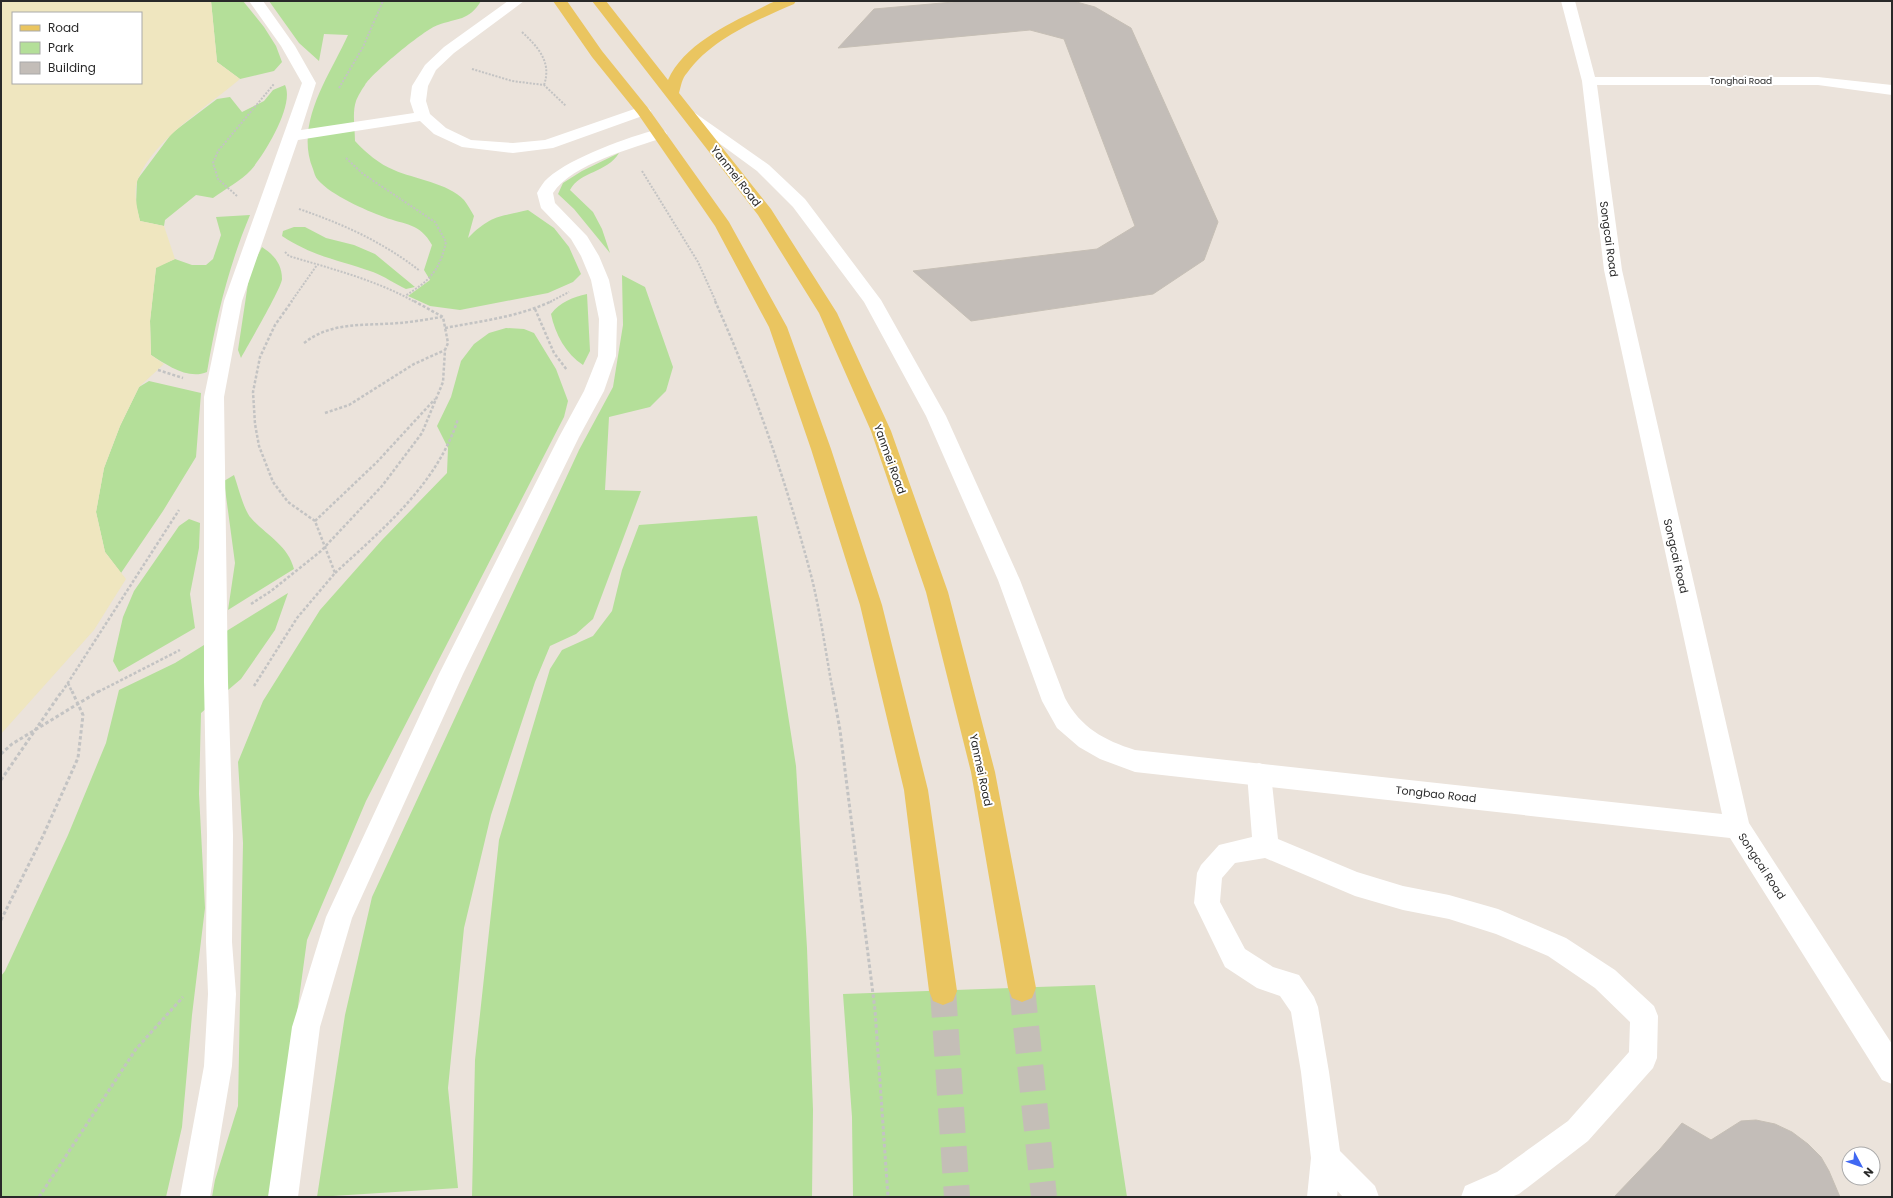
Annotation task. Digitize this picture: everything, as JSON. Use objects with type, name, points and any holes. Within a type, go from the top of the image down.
[{"type":"main road","points":[[560,1],[597,54],[643,111],[723,226],[778,328],[821,448],[871,606],[916,790],[943,991]]},
{"type":"main road","name":"Yanmei Road","points":[[599,1],[634,48],[671,92],[765,213],[828,313],[881,431],[937,592],[981,764],[1022,988]]},
{"type":"main road","points":[[671,92],[680,70],[702,50],[728,31],[789,1]]},
{"type":"street","points":[[195,1197],[218,1066],[222,994],[215,583],[214,397],[233,301],[308,83],[288,46],[256,1]]},
{"type":"street","name":"Songcai Road","points":[[1568,1],[1589,81],[1613,270],[1737,827],[1892,1070]]},
{"type":"street","points":[[512,4],[449,50],[430,68],[420,86],[418,101],[423,116],[440,131],[468,144],[513,148],[547,145],[643,111]]},
{"type":"street","name":"Tonghai Road","points":[[1589,81],[1818,81],[1892,90]]},
{"type":"street","points":[[291,136],[423,116]]},
{"type":"street","name":"Tongbao Road","points":[[690,116],[763,168],[799,203],[872,300],[936,416],[1009,580],[1054,701],[1065,721],[1086,740],[1109,752],[1135,761],[1737,827]]},
{"type":"street","points":[[283,1197],[306,1027],[339,918],[451,674],[565,444],[594,391],[607,356],[608,319],[600,280],[590,256],[578,236],[547,204],[545,193],[552,181],[567,172],[598,156],[659,134]]},
{"type":"street","points":[[1258,774],[1266,846]]},
{"type":"street","points":[[1322,1197],[1326,1158],[1315,1072],[1304,1007],[1289,985],[1267,979],[1235,958],[1207,903],[1210,873],[1228,853],[1266,846],[1355,884],[1403,898],[1449,907],[1498,922],[1557,947],[1605,979],[1644,1016],[1643,1058],[1578,1131],[1508,1183],[1476,1197]]},
{"type":"street","points":[[1326,1158],[1364,1197]]},
{"type":"path","points":[[369,34],[383,1]]},
{"type":"path","points":[[512,4],[509,21],[531,41],[548,66],[547,80],[544,85]]},
{"type":"path","points":[[449,50],[454,57],[466,67],[485,75],[512,81],[544,85],[568,109],[584,117],[610,123]]},
{"type":"path","points":[[627,146],[698,262],[741,359],[778,464],[812,580],[840,730],[863,908],[875,1010],[888,1197]]},
{"type":"path","points":[[264,212],[263,224],[272,240],[289,256],[357,276],[405,296],[443,317]]},
{"type":"path","points":[[405,296],[431,280],[442,262]]},
{"type":"path","points":[[317,265],[275,326],[260,357],[253,392],[255,424],[259,446],[268,471],[273,482],[288,502],[315,521],[335,573]]},
{"type":"path","points":[[445,328],[506,317],[535,309],[600,280]]},
{"type":"path","points":[[535,309],[554,353],[573,377],[594,391]]},
{"type":"path","points":[[422,433],[443,382],[445,350],[448,343],[443,317]]},
{"type":"path","points":[[304,343],[311,336],[325,330],[346,325],[400,323],[443,317]]},
{"type":"path","points":[[325,413],[349,405],[414,364],[445,350]]},
{"type":"path","points":[[315,521],[410,429],[437,397]]},
{"type":"path","points":[[252,690],[297,618],[335,573],[408,501],[437,466],[452,440],[458,419]]},
{"type":"path","points":[[1,780],[68,683],[180,508]]},
{"type":"path","points":[[1,920],[42,838],[78,758],[83,715],[68,683]]},
{"type":"path","points":[[39,1197],[136,1049],[221,956]]},
{"type":"green space","points":[[211,1],[243,1],[264,27],[276,46],[282,62],[274,71],[240,79],[217,62]]},
{"type":"green space","points":[[269,1],[481,1],[467,16],[438,25],[422,34],[370,79],[356,101],[354,116],[355,141],[373,158],[388,168],[440,185],[457,194],[464,200],[474,216],[468,238],[489,221],[502,216],[528,210],[554,228],[569,247],[581,274],[573,282],[548,293],[460,310],[430,306],[408,296],[430,280],[424,270],[432,245],[422,232],[417,229],[349,202],[324,186],[316,177],[308,152],[308,134],[311,117],[324,83],[348,35],[324,34],[319,61],[299,43]]},
{"type":"green space","points":[[285,85],[287,94],[286,105],[277,129],[257,163],[247,174],[213,198],[196,195],[165,220],[164,226],[140,221],[136,205],[137,180],[172,133],[217,99],[230,97],[242,112],[264,101],[273,90]]},
{"type":"green space","points":[[619,153],[608,165],[580,179],[570,190],[593,212],[602,229],[610,253],[574,209],[558,194],[563,183],[582,171]]},
{"type":"green space","points":[[250,215],[242,234],[224,292],[207,372],[200,374],[185,373],[171,367],[151,355],[150,321],[156,267],[175,259],[192,265],[206,265],[213,259],[221,235],[216,217]]},
{"type":"green space","points":[[294,227],[305,227],[326,238],[354,245],[375,254],[415,287],[406,289],[373,272],[305,249],[282,236],[283,231]]},
{"type":"green space","points":[[262,247],[270,253],[279,264],[282,279],[271,305],[241,358],[238,350],[250,270]]},
{"type":"green space","points":[[622,275],[645,287],[673,367],[666,391],[650,407],[609,417],[605,490],[641,491],[593,619],[576,634],[550,646],[535,682],[491,815],[464,928],[448,1088],[458,1188],[317,1197],[345,1015],[372,897],[579,450],[613,387],[623,325]]},
{"type":"green space","points":[[587,294],[590,351],[583,365],[571,355],[562,343],[555,329],[551,314],[558,306],[567,301]]},
{"type":"green space","points":[[506,328],[524,329],[534,333],[556,369],[568,401],[564,417],[366,801],[307,940],[272,1197],[212,1197],[215,1180],[238,1106],[243,843],[238,762],[263,701],[320,610],[382,540],[447,473],[448,448],[437,426],[451,397],[461,361],[474,344],[489,333]]},
{"type":"green space","points":[[149,381],[201,393],[196,457],[163,511],[121,573],[105,552],[96,512],[104,468],[120,426],[139,387]]},
{"type":"green space","points":[[234,475],[248,515],[282,547],[287,553],[294,569],[228,610],[235,563],[224,481]]},
{"type":"green space","points":[[757,516],[796,766],[807,948],[813,1110],[812,1197],[472,1197],[475,1060],[499,840],[550,669],[562,650],[593,636],[612,611],[622,570],[639,525]]},
{"type":"green space","points":[[189,519],[200,523],[199,548],[190,594],[195,628],[119,672],[113,661],[123,617],[134,591],[179,526]]},
{"type":"green space","points":[[288,593],[275,630],[241,679],[201,713],[199,794],[205,908],[192,1015],[182,1127],[166,1197],[1,1197],[1,976],[5,971],[68,835],[106,743],[119,690],[175,663]]},
{"type":"green space","points":[[1095,985],[1127,1197],[853,1197],[852,1117],[843,994]]},
{"type":"sand","points":[[1,1],[211,1],[217,62],[240,79],[197,112],[169,137],[156,150],[138,179],[136,200],[140,221],[164,226],[175,259],[156,268],[150,321],[151,355],[164,364],[139,387],[120,426],[104,468],[96,512],[105,552],[126,579],[94,630],[1,734]]},
{"type":"building","points":[[965,1],[1073,1],[1095,7],[1131,28],[1218,222],[1204,260],[1153,294],[971,321],[913,271],[1097,249],[1135,226],[1064,39],[1030,30],[838,48],[874,9]]},
{"type":"building","points":[[1756,1120],[1775,1124],[1792,1132],[1808,1144],[1821,1157],[1829,1171],[1840,1197],[1614,1197],[1660,1149],[1682,1123],[1711,1140],[1741,1121]]},
{"type":"tunnel","points":[[1022,988],[1044,1197]]},
{"type":"tunnel","points":[[943,991],[957,1197]]}]
